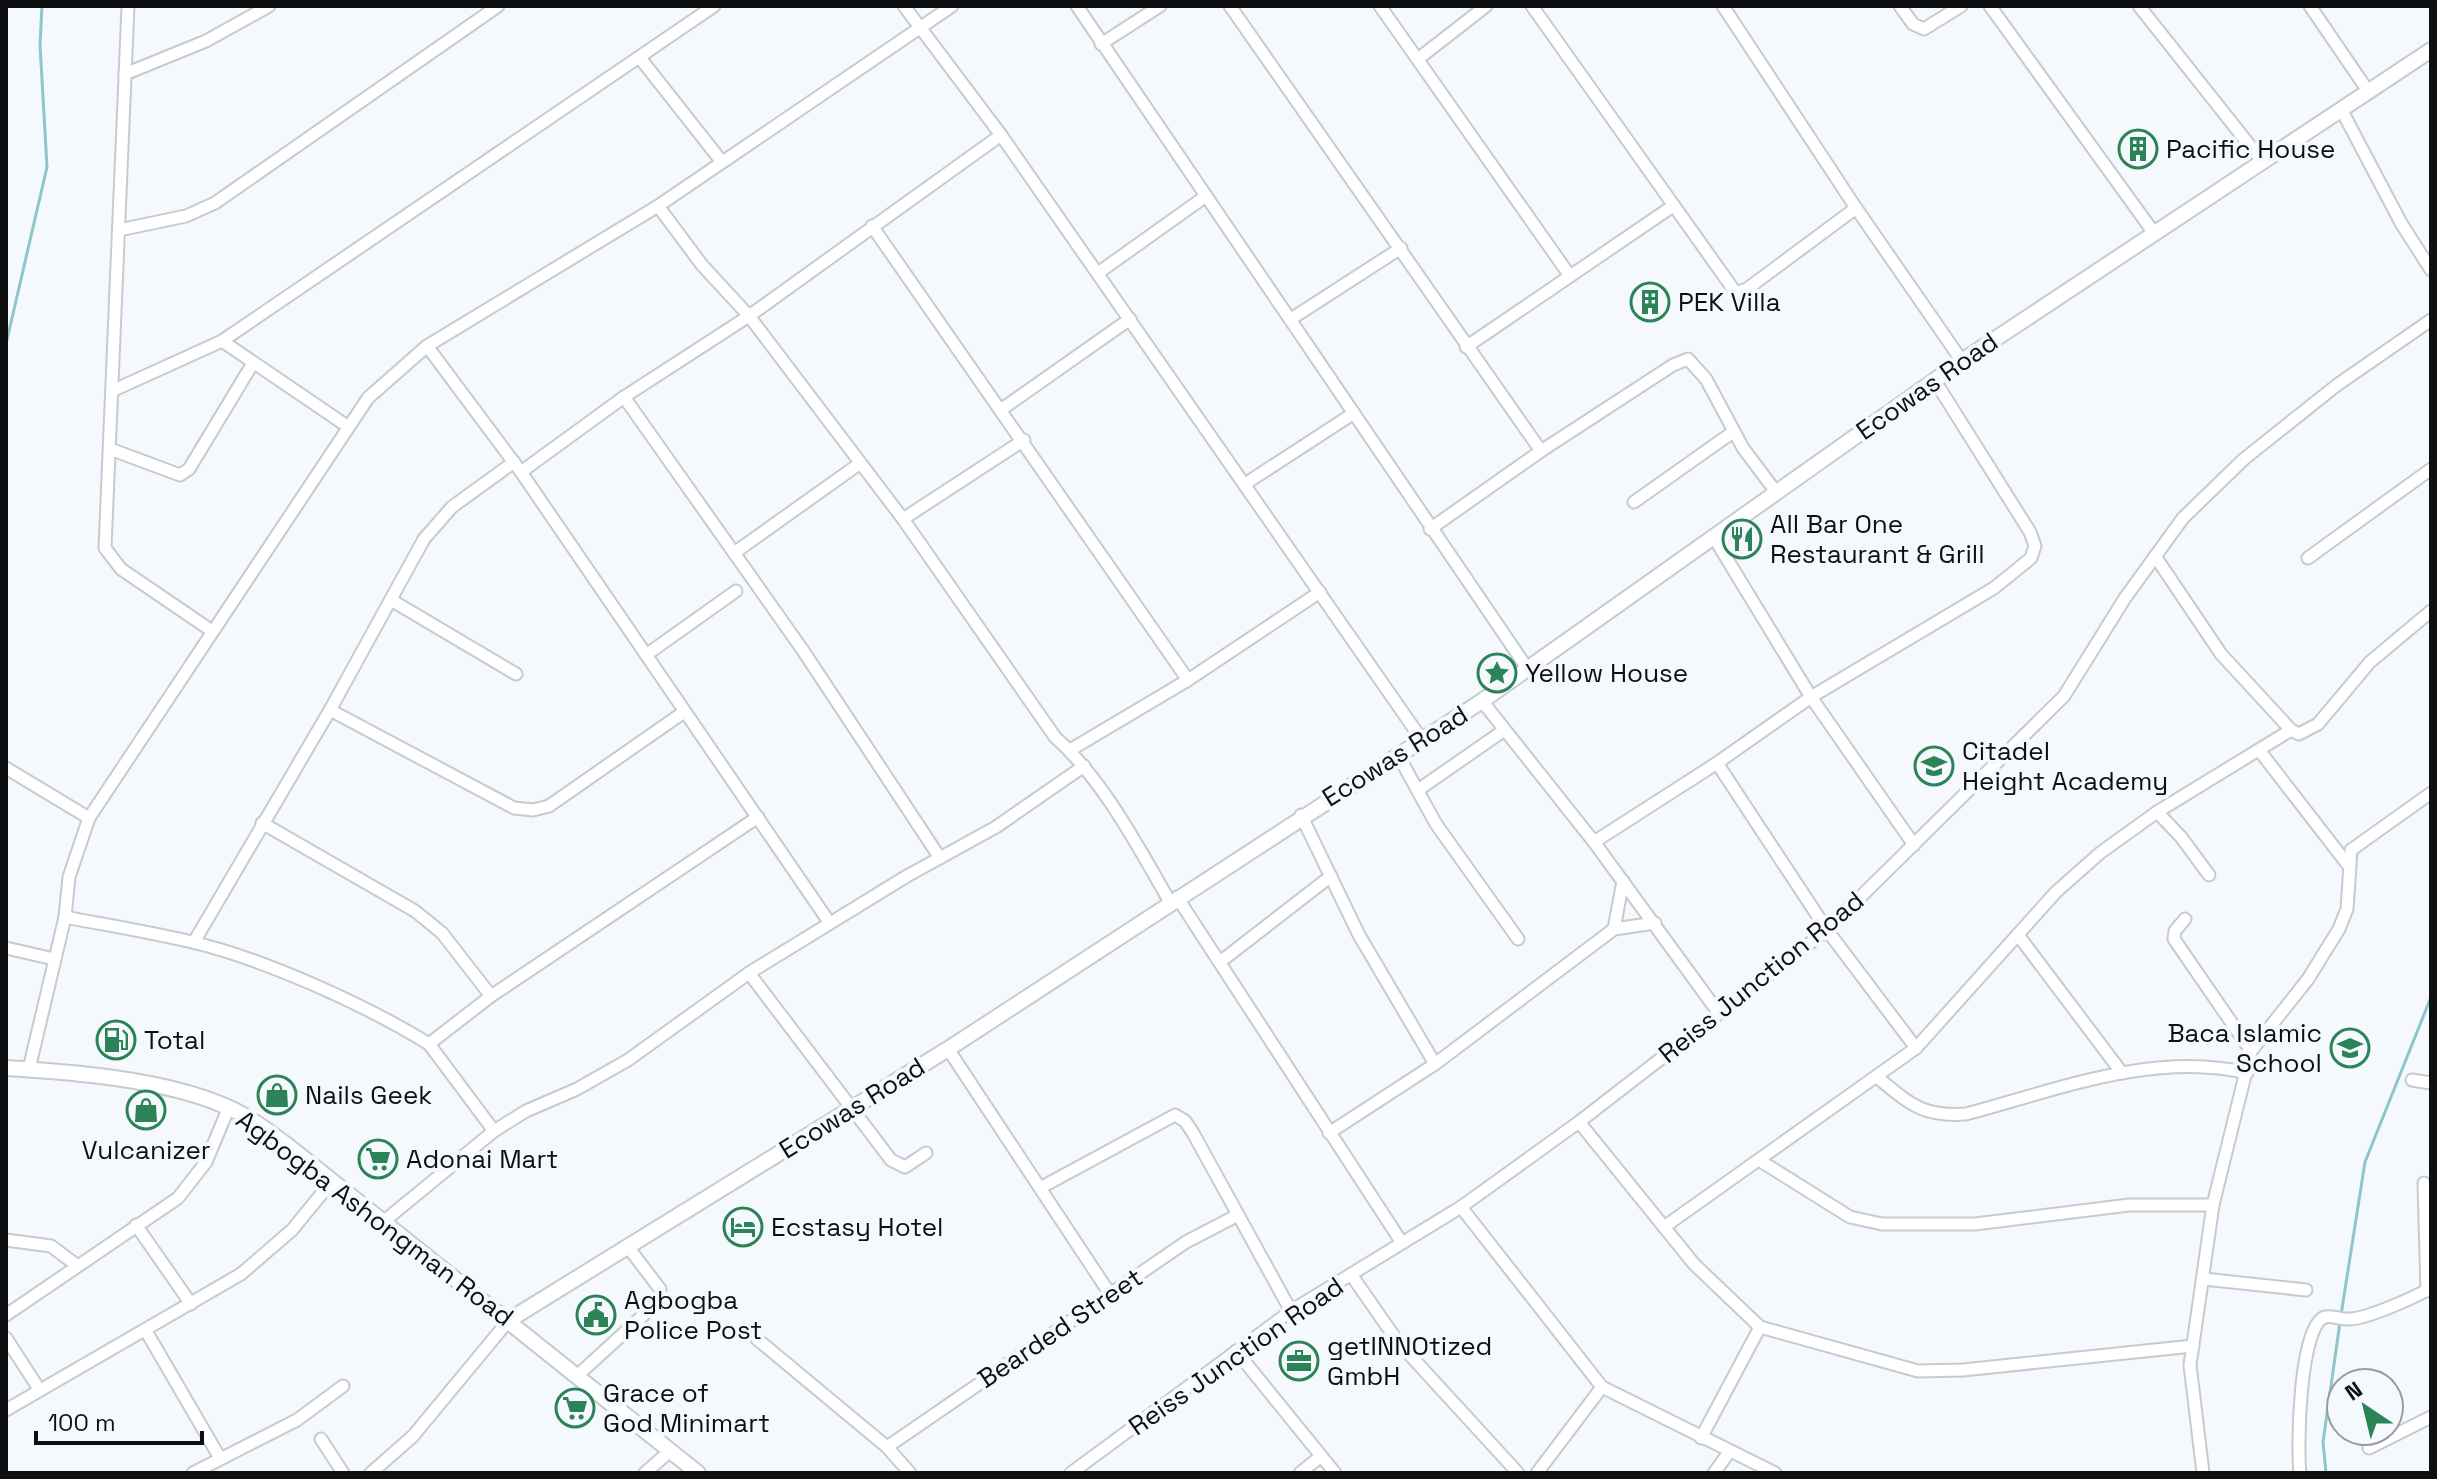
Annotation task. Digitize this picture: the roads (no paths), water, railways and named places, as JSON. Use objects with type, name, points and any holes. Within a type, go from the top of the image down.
[{"type":"street","points":[[128,6],[105,548],[111,561],[212,631]]},
{"type":"street","points":[[125,74],[206,41],[269,6]]},
{"type":"street","points":[[119,230],[186,216],[215,203],[498,6]]},
{"type":"street","points":[[114,390],[222,341],[714,6]]},
{"type":"street","points":[[904,6],[1001,135],[1422,740]]},
{"type":"street","points":[[29,1069],[65,917],[69,877],[89,818],[347,426],[388,377],[427,346],[658,206],[952,6]]},
{"type":"street","points":[[1077,6],[1527,668]]},
{"type":"street","points":[[1101,44],[1160,6]]},
{"type":"street","points":[[1230,6],[1541,451]]},
{"type":"street","points":[[1380,6],[1570,276]]},
{"type":"street","points":[[1418,59],[1486,6]]},
{"type":"street","points":[[1532,6],[1736,293],[1747,289],[1856,208]]},
{"type":"street","points":[[1723,6],[1856,208],[1962,361]]},
{"type":"street","points":[[1900,6],[1913,24],[1924,29],[1961,6]]},
{"type":"street","points":[[1990,6],[2154,233]]},
{"type":"street","points":[[2139,6],[2262,161]]},
{"type":"street","points":[[2310,6],[2368,91]]},
{"type":"street","name":"Ecowas Road","points":[[509,1320],[948,1049],[1301,815],[1482,701],[1962,361],[2431,50]]},
{"type":"street","points":[[640,58],[722,162]]},
{"type":"street","points":[[2341,109],[2395,211],[2431,270]]},
{"type":"street","points":[[194,942],[436,523],[749,316],[1001,135]]},
{"type":"street","points":[[1098,273],[1206,196]]},
{"type":"street","points":[[658,206],[702,265],[749,316],[903,519],[1055,737],[1084,766],[1220,962],[1402,1243]]},
{"type":"street","points":[[1466,347],[1673,206]]},
{"type":"street","points":[[872,226],[1024,440],[1188,680]]},
{"type":"street","points":[[1291,319],[1401,248]]},
{"type":"street","points":[[1002,409],[1130,319]]},
{"type":"street","name":"Reiss Junction Road","points":[[1071,1473],[1212,1373],[1236,1351],[1291,1311],[1461,1207],[1579,1122],[1827,930],[2064,696],[2183,518],[2244,459],[2337,385],[2431,320]]},
{"type":"street","points":[[222,341],[347,426]]},
{"type":"street","points":[[427,346],[518,467],[829,922]]},
{"type":"street","points":[[1430,529],[1541,451],[1673,365],[1688,359],[1706,379],[1733,432],[1776,492]]},
{"type":"street","points":[[110,449],[180,475],[189,469],[253,363]]},
{"type":"street","points":[[1594,842],[1717,763],[1811,697],[1994,588],[2031,558],[2035,546],[2030,532],[1935,381]]},
{"type":"street","points":[[624,397],[734,553],[940,858]]},
{"type":"street","points":[[1245,484],[1354,413]]},
{"type":"street","points":[[1634,502],[1733,432]]},
{"type":"street","points":[[903,519],[1024,440]]},
{"type":"street","points":[[734,553],[859,464]]},
{"type":"street","points":[[2308,558],[2431,469]]},
{"type":"street","points":[[1713,536],[1811,697],[1914,845]]},
{"type":"street","points":[[2155,556],[2221,654],[2291,730],[2307,733],[2318,724],[2370,662],[2431,611]]},
{"type":"street","points":[[646,655],[736,591]]},
{"type":"street","points":[[1070,750],[1188,680],[1320,592]]},
{"type":"street","points":[[391,600],[516,674]]},
{"type":"street","points":[[1482,701],[1594,842],[1718,1012]]},
{"type":"street","points":[[330,710],[514,808],[533,810],[549,806],[684,712]]},
{"type":"street","points":[[1664,1227],[1878,1078],[1916,1048],[2056,892],[2100,853],[2157,812],[2291,730]]},
{"type":"street","points":[[1418,790],[1503,731]]},
{"type":"street","points":[[2259,750],[2348,865]]},
{"type":"street","points":[[1398,755],[1436,824],[1518,939]]},
{"type":"street","points":[[1717,763],[1827,930],[1916,1048]]},
{"type":"street","points":[[383,1222],[494,1131],[526,1111],[577,1089],[628,1060],[749,973],[829,922],[996,827],[1084,766]]},
{"type":"street","points":[[6,768],[89,818]]},
{"type":"street","points":[[2203,1473],[2190,1365],[2213,1205],[2251,1051],[2308,979],[2339,929],[2350,886],[2348,865],[2351,850],[2431,793]]},
{"type":"street","points":[[2157,812],[2181,837],[2209,875]]},
{"type":"street","points":[[1301,815],[1359,935],[1435,1064]]},
{"type":"street","points":[[429,1044],[491,996],[758,817]]},
{"type":"street","points":[[262,823],[415,911],[442,933],[491,996]]},
{"type":"street","points":[[1220,962],[1331,876]]},
{"type":"street","points":[[1614,929],[1623,881]]},
{"type":"street","points":[[65,917],[194,942],[251,960],[393,1021],[429,1044],[494,1131]]},
{"type":"street","points":[[2185,919],[2175,931],[2174,939],[2251,1051]]},
{"type":"street","points":[[1329,1133],[1435,1064],[1614,929],[1655,923]]},
{"type":"street","points":[[2018,935],[2122,1073]]},
{"type":"street","points":[[6,948],[54,959]]},
{"type":"street","points":[[749,973],[850,1109],[899,1166],[905,1167],[926,1153]]},
{"type":"street","points":[[948,1049],[1110,1294]]},
{"type":"street","points":[[1878,1078],[1917,1110],[1943,1116],[1966,1114],[2122,1073],[2167,1065],[2199,1065],[2247,1073]]},
{"type":"street","name":"Agbogba Ashongman Road","points":[[6,1068],[147,1085],[229,1107],[273,1134],[698,1473]]},
{"type":"street","points":[[2412,1080],[2431,1083]]},
{"type":"street","points":[[6,1315],[75,1264],[178,1198],[194,1182],[229,1107]]},
{"type":"street","points":[[1040,1188],[1175,1115],[1185,1121],[1193,1133],[1291,1311]]},
{"type":"street","points":[[1579,1122],[1694,1264],[1760,1327],[1918,1371],[1963,1370],[2193,1346]]},
{"type":"street","points":[[1759,1160],[1850,1217],[1882,1224],[1975,1224],[2129,1205],[2213,1205]]},
{"type":"street","points":[[6,1410],[241,1274],[292,1230],[332,1181]]},
{"type":"street","points":[[2300,1473],[2298,1428],[2306,1354],[2318,1323],[2328,1317],[2350,1319],[2429,1290],[2424,1183]]},
{"type":"street","points":[[1461,1207],[1602,1387],[1775,1473]]},
{"type":"street","name":"Bearded Street","points":[[887,1447],[1201,1232],[1236,1216]]},
{"type":"street","points":[[136,1225],[191,1304]]},
{"type":"street","points":[[6,1240],[51,1246],[75,1264]]},
{"type":"street","points":[[578,1375],[661,1299],[660,1289],[628,1247]]},
{"type":"street","points":[[1352,1276],[1398,1342],[1518,1473]]},
{"type":"street","points":[[2204,1279],[2306,1290]]},
{"type":"street","points":[[371,1473],[413,1436],[509,1320]]},
{"type":"street","points":[[1701,1438],[1760,1327]]},
{"type":"street","points":[[146,1331],[220,1458]]},
{"type":"street","points":[[6,1338],[39,1389]]},
{"type":"street","points":[[757,1339],[887,1447],[910,1473]]},
{"type":"street","points":[[1236,1351],[1335,1473]]},
{"type":"street","points":[[193,1473],[297,1420],[343,1386]]},
{"type":"street","points":[[1537,1473],[1602,1387]]},
{"type":"street","points":[[2369,1448],[2431,1417]]},
{"type":"street","points":[[321,1439],[343,1473]]},
{"type":"street","points":[[645,1473],[670,1451]]},
{"type":"street","points":[[1714,1473],[1730,1451]]},
{"type":"street","points":[[1300,1473],[1320,1457]]},
{"type":"waterway","points":[[6,344],[47,167],[40,45],[42,6]]},
{"type":"waterway","points":[[2341,1315],[2365,1162],[2431,997]]},
{"type":"waterway","points":[[2326,1473],[2323,1442],[2340,1322]]},
{"type":"place","name":"Pacific House","points":[[2138,149]]},
{"type":"place","name":"PEK Villa","points":[[1650,302]]},
{"type":"place","name":"All Bar One Restaurant & Grill","points":[[1742,539]]},
{"type":"place","name":"Yellow House","points":[[1497,673]]},
{"type":"place","name":"Citadel Height Academy","points":[[1934,766]]},
{"type":"place","name":"Total","points":[[116,1040]]},
{"type":"place","name":"Baca Islamic School","points":[[2350,1048]]},
{"type":"place","name":"Nails Geek","points":[[277,1095]]},
{"type":"place","name":"Vulcanizer","points":[[146,1110]]},
{"type":"place","name":"Adonai Mart","points":[[378,1159]]},
{"type":"place","name":"Ecstasy Hotel","points":[[743,1227]]},
{"type":"place","name":"Agbogba Police Post","points":[[596,1315]]},
{"type":"place","name":"getINNOtized GmbH","points":[[1299,1361]]},
{"type":"place","name":"Grace of God Minimart","points":[[575,1408]]}]
